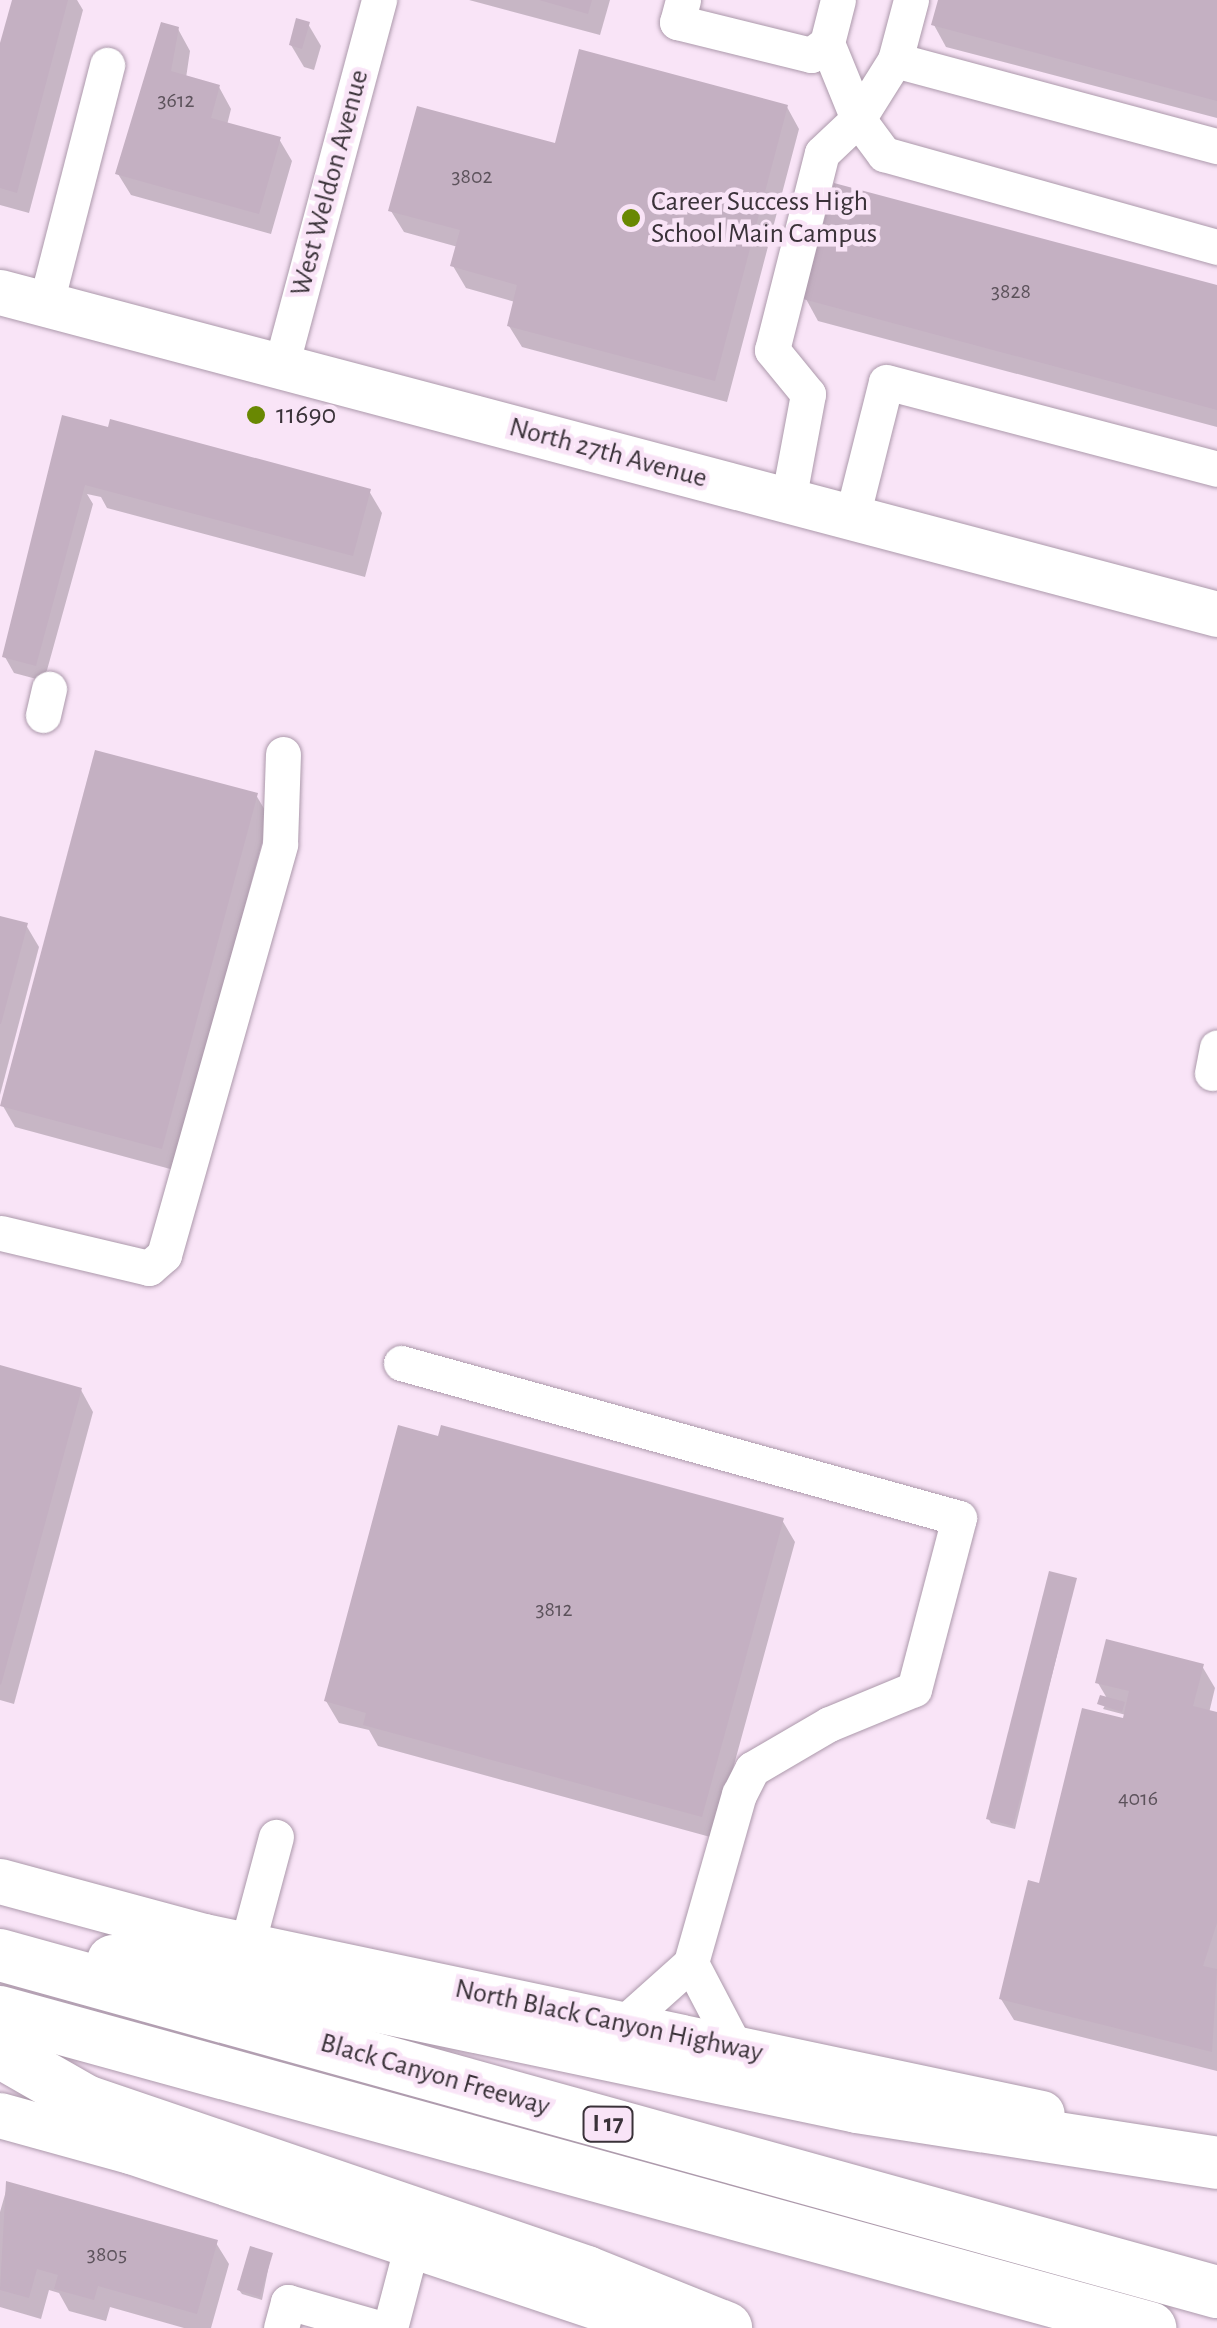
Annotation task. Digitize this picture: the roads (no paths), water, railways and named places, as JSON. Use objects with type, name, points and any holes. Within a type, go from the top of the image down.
[{"type":"highway","points":[[0,1953],[194,1968],[856,2107],[1217,2162]]},
{"type":"highway","name":"Black Canyon Freeway","points":[[0,1953],[1217,2292]]},
{"type":"highway","points":[[0,2012],[1150,2328]]},
{"type":"highway","points":[[0,2048],[86,2101],[586,2272],[726,2328]]},
{"type":"highway","points":[[0,2048],[1036,2328]]},
{"type":"main road","name":"North 27th Avenue","points":[[0,292],[1217,614]]},
{"type":"main road","name":"North Black Canyon Highway","points":[[0,1882],[247,1945],[1074,2120],[1217,2162]]},
{"type":"main road","points":[[0,2115],[412,2244],[660,2328]]},
{"type":"street","name":"West Weldon Avenue","points":[[281,366],[379,0]]},
{"type":"street","points":[[684,0],[678,22],[811,55],[826,44]]},
{"type":"street","points":[[838,0],[826,44],[858,120],[884,154],[1217,247]]},
{"type":"street","points":[[788,501],[808,394],[772,350],[822,153],[858,120],[895,60],[911,0]]},
{"type":"street","points":[[895,60],[1217,146]]},
{"type":"street","points":[[46,303],[108,65]]},
{"type":"street","points":[[852,516],[886,382],[1217,470]]},
{"type":"street","points":[[2,1233],[149,1268],[164,1256],[280,844],[284,754]]},
{"type":"street","points":[[402,1363],[959,1518],[914,1689],[830,1724],[752,1769],[738,1794],[691,1963],[624,2023]]},
{"type":"street","points":[[247,1945],[276,1837]]},
{"type":"street","points":[[691,1963],[735,2047]]},
{"type":"street","points":[[281,2328],[288,2302],[389,2328],[412,2244]]},
{"type":"place","name":"Career Success High School Main Campus","points":[[631,218]]},
{"type":"place","name":"11690","points":[[256,415]]}]
